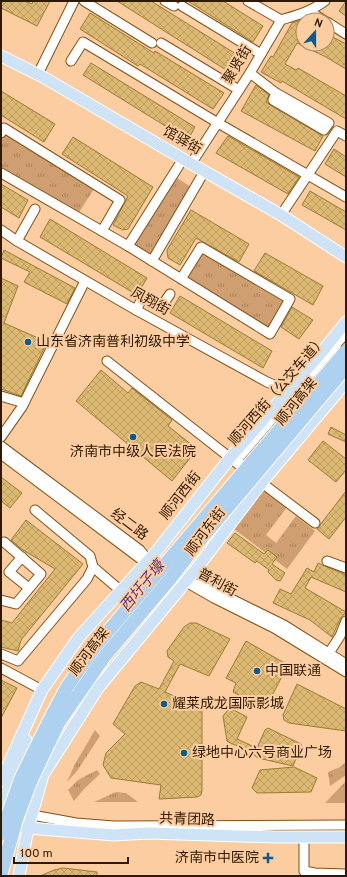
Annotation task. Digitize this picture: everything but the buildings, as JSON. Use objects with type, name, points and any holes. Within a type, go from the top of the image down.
[{"type":"highway","name":"顺河高架","points":[[1,874],[17,818],[30,783],[59,722],[104,657],[170,579],[346,351]]},
{"type":"highway","name":"顺河高架","points":[[1,834],[21,778],[48,722],[67,687],[94,648],[304,419],[346,369]]},
{"type":"highway","points":[[16,769],[58,686],[91,639],[220,491],[253,473]]},
{"type":"highway","points":[[43,775],[48,757],[62,730],[109,662],[213,533],[253,473]]},
{"type":"main road","name":"馆驿街","points":[[1,56],[38,74],[204,172],[281,215],[346,257]]},
{"type":"main road","name":"顺河西街","points":[[1,781],[42,690],[79,637],[146,563],[230,458],[288,392],[325,354],[346,322]]},
{"type":"main road","name":"顺河东街","points":[[19,876],[23,827],[32,815],[43,775],[98,688],[186,582],[253,473],[346,382]]},
{"type":"main road","name":"顺河西街","points":[[7,809],[16,769],[42,690]]},
{"type":"main road","points":[[7,809],[32,815]]},
{"type":"main road","name":"共青团路","points":[[1,822],[23,827],[114,835],[148,833],[346,837]]},
{"type":"street","points":[[38,74],[74,1]]},
{"type":"street","points":[[84,1],[239,90]]},
{"type":"street","points":[[166,1],[178,6],[261,54]]},
{"type":"street","points":[[248,1],[281,20],[309,11],[325,1]]},
{"type":"street","name":"聚贤街","points":[[128,246],[187,162],[218,124],[250,74],[281,20]]},
{"type":"street","points":[[335,27],[346,34]]},
{"type":"street","points":[[71,61],[83,42],[218,124],[346,197]]},
{"type":"street","points":[[250,74],[276,93],[329,123],[324,130],[273,100],[276,93]]},
{"type":"street","points":[[1,133],[4,128],[120,200],[102,231]]},
{"type":"street","points":[[281,215],[337,130],[346,136]]},
{"type":"street","points":[[152,261],[204,172]]},
{"type":"street","points":[[1,173],[128,246],[181,279],[270,334],[290,299],[201,247],[181,279]]},
{"type":"street","points":[[17,241],[35,209]]},
{"type":"street","name":"凤翔街","points":[[1,230],[17,241],[136,310],[288,392]]},
{"type":"street","points":[[1,437],[24,403],[85,281]]},
{"type":"street","points":[[136,310],[143,296],[161,307],[170,294]]},
{"type":"street","name":"顺河西街（公交车道）","points":[[253,473],[237,460],[325,354],[346,333]]},
{"type":"street","points":[[325,354],[346,369]]},
{"type":"street","points":[[107,362],[230,458],[253,473],[315,523]]},
{"type":"street","points":[[1,396],[24,403]]},
{"type":"street","name":"经二路","points":[[1,446],[140,550],[146,558],[146,563]]},
{"type":"street","name":"经二路","points":[[1,454],[146,563]]},
{"type":"street","points":[[35,510],[90,556],[93,567],[121,591]]},
{"type":"street","points":[[1,600],[16,604],[44,571],[22,557],[4,542]]},
{"type":"street","points":[[22,557],[9,572],[29,588]]},
{"type":"street","points":[[327,561],[346,568]]},
{"type":"street","points":[[146,563],[186,582]]},
{"type":"street","points":[[1,654],[18,661],[87,579],[93,567]]},
{"type":"street","name":"普利街","points":[[186,582],[203,585],[284,625],[346,664]]},
{"type":"street","name":"普利街","points":[[186,582],[210,596],[274,628],[346,672]]},
{"type":"street","points":[[329,653],[340,636],[346,621]]},
{"type":"street","points":[[1,668],[42,690]]},
{"type":"street","points":[[32,815],[76,823],[114,826],[346,824]]},
{"type":"street","points":[[304,837],[304,870],[315,873],[346,874]]},
{"type":"green space","points":[[5,133],[94,189],[78,214],[1,169],[1,139]]},
{"type":"green space","points":[[175,177],[193,188],[151,256],[134,245]]},
{"type":"green space","points":[[203,253],[284,300],[268,329],[185,277]]},
{"type":"green space","points":[[264,489],[287,507],[266,535],[276,543],[296,516],[315,531],[287,569],[234,529]]},
{"type":"green space","points":[[95,730],[100,736],[77,771],[67,782],[75,764]]},
{"type":"green space","points":[[346,762],[346,775],[330,786],[328,772],[340,767]]},
{"type":"green space","points":[[97,770],[100,774],[74,801],[68,790],[78,780]]},
{"type":"green space","points":[[346,781],[346,803],[325,803]]},
{"type":"green space","points":[[116,792],[126,793],[138,802],[94,802]]},
{"type":"place","name":"山东省济南普利初级中学","points":[[28,342]]},
{"type":"place","name":"济南市中级人民法院","points":[[133,437]]},
{"type":"place","name":"中国联通","points":[[257,671]]},
{"type":"place","name":"耀莱成龙国际影城","points":[[164,704]]},
{"type":"place","name":"绿地中心六号商业广场","points":[[184,753]]},
{"type":"place","name":"济南市中医院","points":[[268,858]]},
{"type":"water label","name":"西圩子壕","points":[[143,587]]}]
